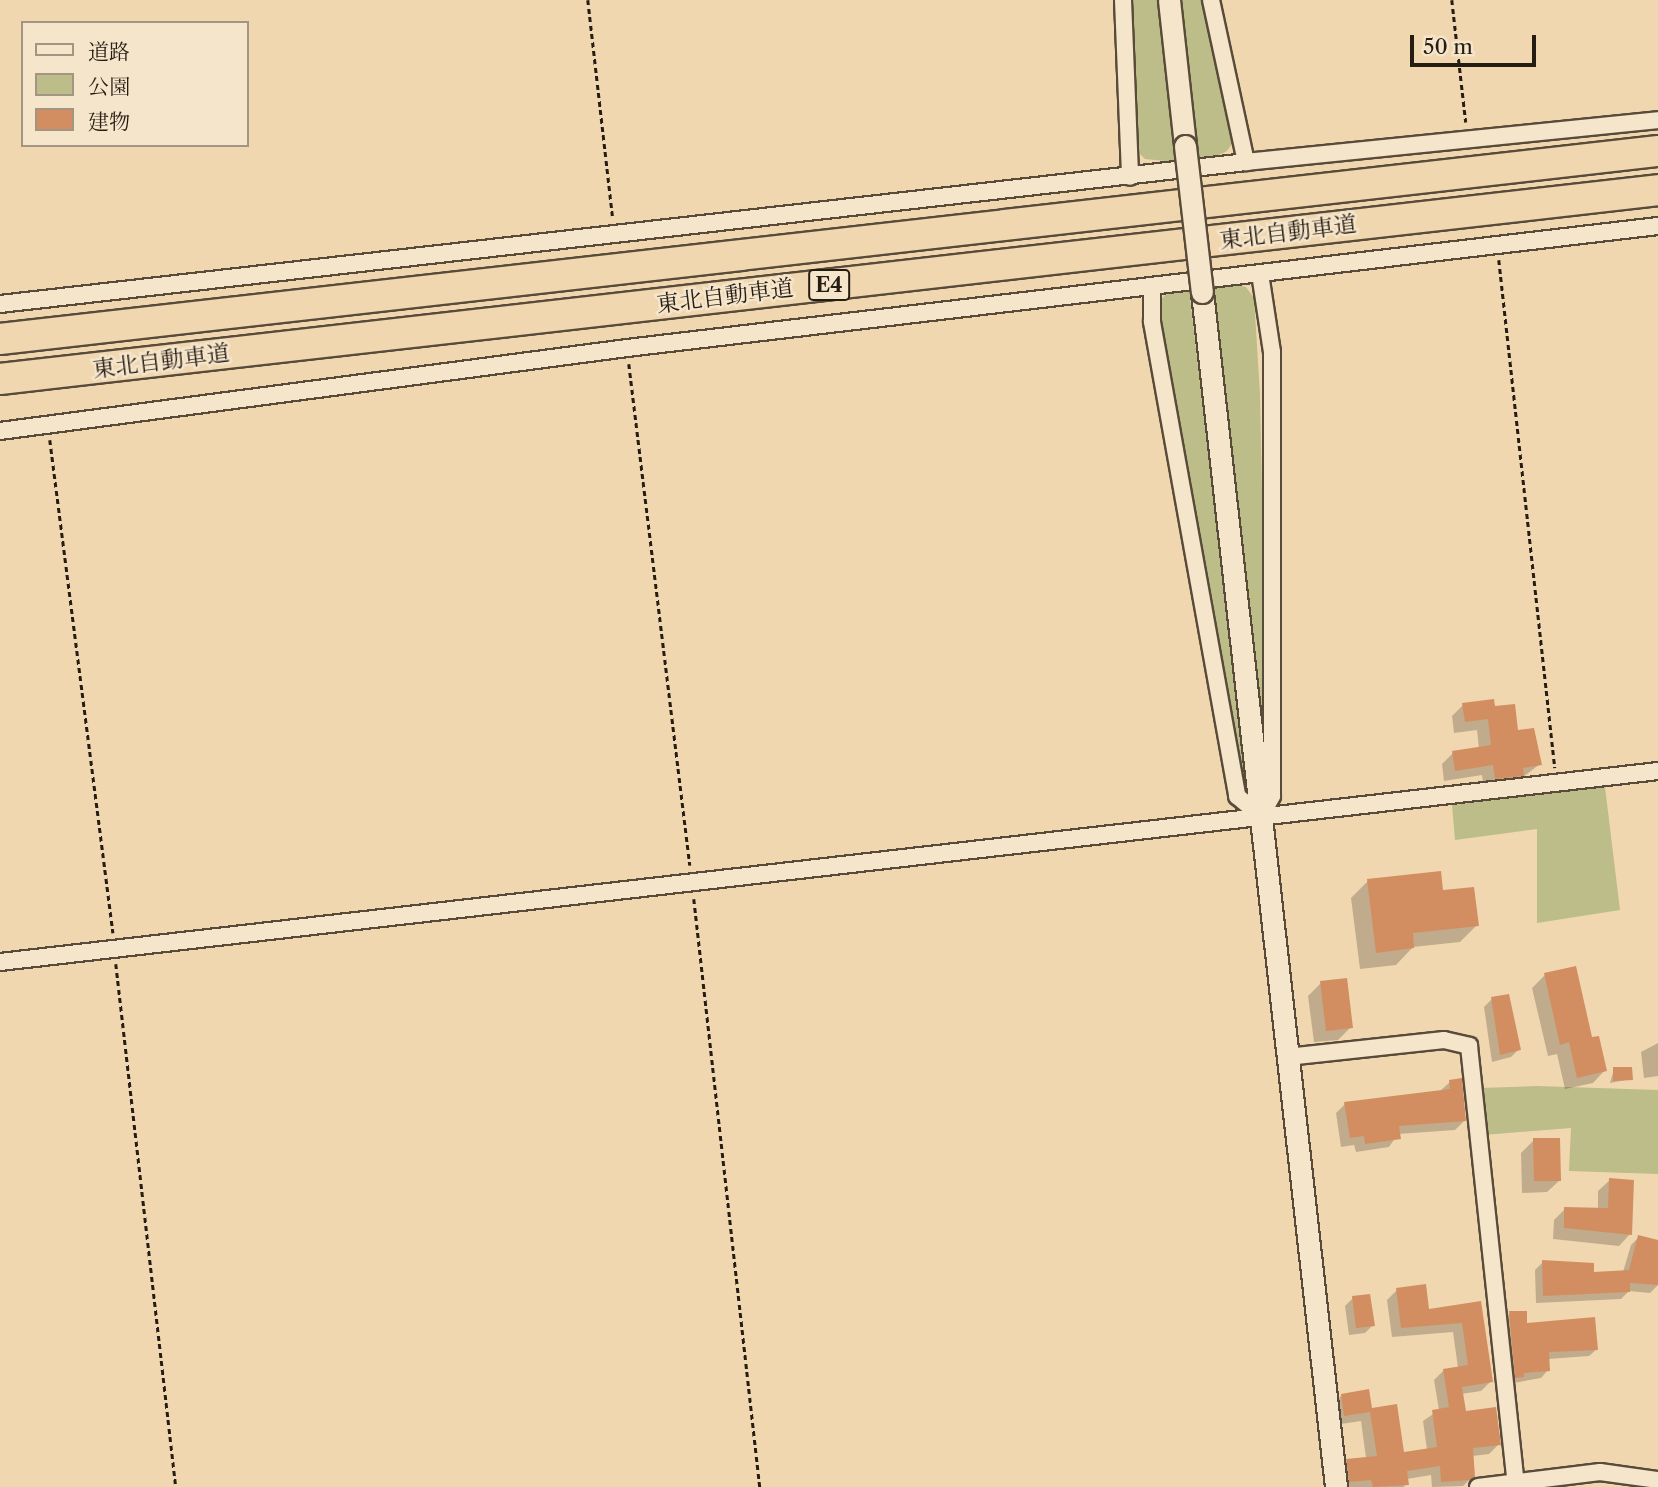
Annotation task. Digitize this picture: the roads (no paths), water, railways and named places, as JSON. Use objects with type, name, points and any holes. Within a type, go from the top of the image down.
[{"type":"highway","name":"東北自動車道","points":[[0,339],[1658,151]]},
{"type":"highway","name":"東北自動車道","points":[[0,379],[1658,190]]},
{"type":"street","points":[[1123,0],[1130,177]]},
{"type":"street","points":[[1168,0],[1336,1487]]},
{"type":"street","points":[[1211,0],[1246,162]]},
{"type":"street","points":[[0,304],[615,237],[1246,162],[1658,120]]},
{"type":"street","points":[[0,431],[627,348],[1658,226]]},
{"type":"street","points":[[1260,274],[1272,352],[1272,796],[1261,816]]},
{"type":"street","points":[[1152,286],[1152,322],[1237,796],[1261,816]]},
{"type":"street","points":[[0,962],[691,880],[1658,771]]},
{"type":"street","points":[[1287,1057],[1444,1040],[1468,1046],[1516,1485]]},
{"type":"street","points":[[1478,1487],[1516,1485],[1601,1472],[1658,1480]]}]
